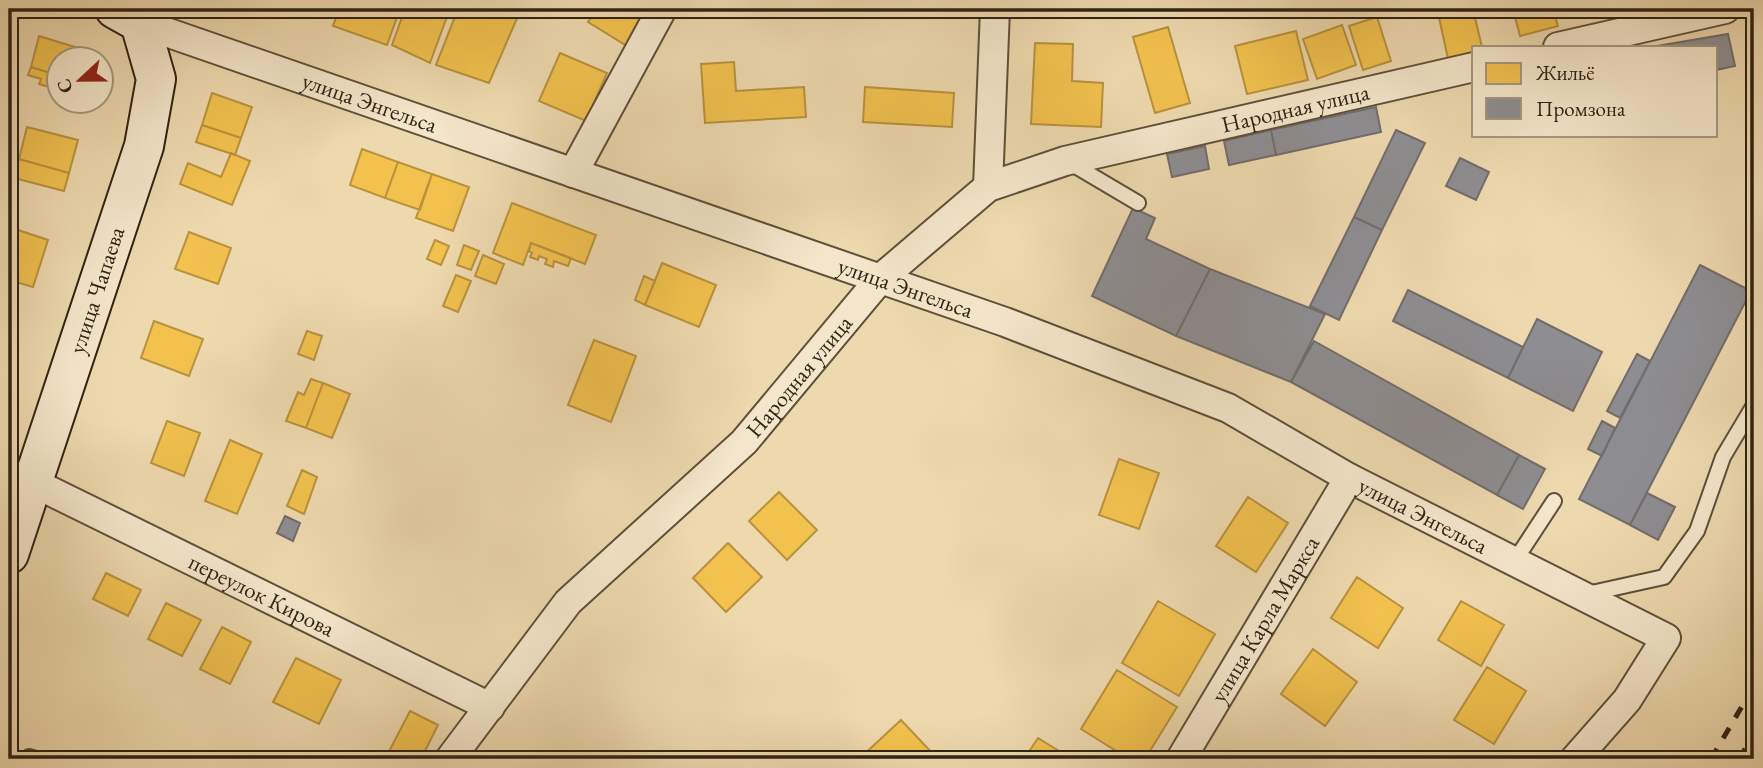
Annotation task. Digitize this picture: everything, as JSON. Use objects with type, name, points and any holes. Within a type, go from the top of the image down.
[{"type":"street","points":[[573,173],[662,9]]},
{"type":"street","points":[[988,187],[995,9]]},
{"type":"street","points":[[1562,46],[1725,9]]},
{"type":"street","name":"улица Энгельса","points":[[127,16],[1004,322],[1228,408],[1349,478],[1666,638],[1627,700],[1576,759]]},
{"type":"street","name":"улица Чапаева","points":[[9,554],[144,146],[156,79],[127,16]]},
{"type":"street","name":"Народная улица","points":[[450,759],[568,602],[744,442],[880,279],[988,187],[1065,161],[1472,66]]},
{"type":"street","name":"улица Карла Маркса","points":[[1181,759],[1349,478]]},
{"type":"street","name":"переулок Кирова","points":[[33,482],[490,706]]},
{"type":"lane","points":[[1065,161],[1138,203]]},
{"type":"lane","points":[[1582,596],[1664,577],[1697,531],[1723,457],[1754,405]]},
{"type":"lane","points":[[1514,562],[1554,501]]},
{"type":"lane","points":[[29,759],[36,759]]},
{"type":"building: Жильё","points":[[339,9],[400,9],[387,45],[333,26]]},
{"type":"building: Жильё","points":[[405,9],[449,11],[430,63],[392,45]]},
{"type":"building: Жильё","points":[[458,9],[521,9],[489,83],[436,65]]},
{"type":"building: Жильё","points":[[597,9],[641,9],[647,12],[627,46],[588,22]]},
{"type":"building: Жильё","points":[[1473,9],[1482,46],[1472,46],[1472,62],[1450,68],[1438,13]]},
{"type":"building: Жильё","points":[[1513,9],[1553,9],[1558,26],[1520,36]]},
{"type":"building: Жильё","points":[[1579,9],[1608,9],[1581,17]]},
{"type":"building: Жильё","points":[[1377,17],[1391,61],[1363,70],[1349,26]]},
{"type":"building: Жильё","points":[[1342,25],[1356,65],[1317,79],[1303,39]]},
{"type":"building: Жильё","points":[[1168,27],[1190,103],[1155,113],[1133,37]]},
{"type":"building: Жильё","points":[[1296,31],[1308,80],[1247,94],[1235,46]]},
{"type":"building: Жильё","points":[[39,36],[72,46],[46,46],[46,72],[31,67]]},
{"type":"building: Жильё","points":[[1035,43],[1073,44],[1072,81],[1103,83],[1101,127],[1031,124]]},
{"type":"building: Жильё","points":[[560,53],[607,73],[586,121],[539,101]]},
{"type":"building: Жильё","points":[[734,62],[736,91],[804,87],[806,117],[705,123],[701,64]]},
{"type":"building: Жильё","points":[[31,67],[46,72],[46,86],[39,84],[41,79],[28,75]]},
{"type":"building: Жильё","points":[[865,87],[954,93],[952,127],[863,122]]},
{"type":"building: Жильё","points":[[212,93],[252,107],[241,138],[202,125]]},
{"type":"building: Жильё","points":[[202,125],[241,138],[235,155],[196,142]]},
{"type":"building: Жильё","points":[[27,127],[78,140],[69,173],[19,159]]},
{"type":"building: Жильё","points":[[362,149],[398,162],[385,198],[350,185]]},
{"type":"building: Жильё","points":[[231,153],[250,161],[232,205],[180,184],[188,163],[221,177]]},
{"type":"building: Жильё","points":[[19,159],[69,173],[64,191],[14,178]]},
{"type":"building: Жильё","points":[[398,162],[432,174],[420,210],[385,198]]},
{"type":"building: Жильё","points":[[432,174],[469,187],[453,231],[416,218]]},
{"type":"building: Жильё","points":[[512,203],[596,235],[585,264],[531,243],[523,265],[493,253]]},
{"type":"building: Жильё","points":[[9,227],[48,240],[33,287],[9,280]]},
{"type":"building: Жильё","points":[[189,232],[231,248],[218,284],[175,269]]},
{"type":"building: Жильё","points":[[435,240],[449,246],[441,265],[427,259]]},
{"type":"building: Жильё","points":[[531,243],[571,258],[568,266],[554,261],[553,267],[545,264],[547,259],[530,257]]},
{"type":"building: Жильё","points":[[464,245],[479,251],[471,270],[457,265]]},
{"type":"building: Жильё","points":[[483,255],[504,264],[496,284],[475,276]]},
{"type":"building: Жильё","points":[[662,263],[716,285],[699,327],[645,305]]},
{"type":"building: Жильё","points":[[456,275],[471,281],[458,312],[443,306]]},
{"type":"building: Жильё","points":[[644,276],[655,281],[645,305],[635,300]]},
{"type":"building: Жильё","points":[[154,321],[203,339],[189,376],[141,358]]},
{"type":"building: Жильё","points":[[307,331],[322,336],[314,360],[298,354]]},
{"type":"building: Жильё","points":[[594,340],[636,356],[611,422],[568,405]]},
{"type":"building: Жильё","points":[[311,379],[323,383],[306,428],[286,421],[298,392],[304,395]]},
{"type":"building: Жильё","points":[[323,383],[350,394],[332,438],[306,428]]},
{"type":"building: Жильё","points":[[167,421],[200,433],[184,476],[151,463]]},
{"type":"building: Жильё","points":[[230,440],[262,454],[237,514],[205,501]]},
{"type":"building: Жильё","points":[[1119,459],[1159,473],[1139,529],[1099,515]]},
{"type":"building: Жильё","points":[[302,470],[317,477],[304,514],[287,506]]},
{"type":"building: Жильё","points":[[779,492],[817,530],[787,560],[749,521]]},
{"type":"building: Жильё","points":[[1248,497],[1288,523],[1256,572],[1216,546]]},
{"type":"building: Жильё","points":[[728,543],[762,577],[726,612],[693,578]]},
{"type":"building: Жильё","points":[[106,573],[141,590],[128,616],[93,599]]},
{"type":"building: Жильё","points":[[1357,577],[1403,608],[1378,648],[1331,618]]},
{"type":"building: Жильё","points":[[1158,601],[1215,634],[1179,696],[1122,663]]},
{"type":"building: Жильё","points":[[1461,601],[1504,625],[1481,666],[1438,640]]},
{"type":"building: Жильё","points":[[166,603],[201,620],[182,656],[148,639]]},
{"type":"building: Жильё","points":[[222,627],[251,642],[230,684],[200,669]]},
{"type":"building: Жильё","points":[[1313,649],[1357,682],[1325,726],[1281,694]]},
{"type":"building: Жильё","points":[[296,658],[341,680],[319,724],[273,702]]},
{"type":"building: Жильё","points":[[1487,667],[1526,691],[1494,744],[1454,720]]},
{"type":"building: Жильё","points":[[1117,670],[1177,707],[1145,759],[1129,759],[1081,729]]},
{"type":"building: Жильё","points":[[410,711],[438,725],[421,759],[385,759]]},
{"type":"building: Жильё","points":[[901,720],[934,755],[930,759],[859,759]]},
{"type":"building: Жильё","points":[[1038,738],[1072,759],[1024,759]]},
{"type":"building: Промзона","points":[[1728,34],[1735,66],[1718,70],[1718,46],[1657,46]]},
{"type":"building: Промзона","points":[[1376,107],[1381,132],[1276,155],[1271,130]]},
{"type":"building: Промзона","points":[[1271,130],[1276,155],[1229,165],[1224,141]]},
{"type":"building: Промзона","points":[[1396,130],[1425,143],[1382,230],[1354,217]]},
{"type":"building: Промзона","points":[[1205,146],[1209,169],[1172,177],[1167,154]]},
{"type":"building: Промзона","points":[[1460,158],[1489,172],[1476,200],[1446,186]]},
{"type":"building: Промзона","points":[[1133,208],[1155,218],[1146,239],[1210,269],[1176,336],[1092,296]]},
{"type":"building: Промзона","points":[[1354,217],[1382,230],[1339,320],[1310,306]]},
{"type":"building: Промзона","points":[[1700,265],[1751,291],[1630,525],[1579,499]]},
{"type":"building: Промзона","points":[[1210,269],[1325,314],[1291,382],[1176,336]]},
{"type":"building: Промзона","points":[[1408,290],[1523,347],[1508,378],[1393,321]]},
{"type":"building: Промзона","points":[[1537,319],[1602,352],[1573,411],[1508,378]]},
{"type":"building: Промзона","points":[[1314,341],[1519,455],[1497,495],[1291,382]]},
{"type":"building: Промзона","points":[[1637,354],[1650,361],[1620,418],[1607,411]]},
{"type":"building: Промзона","points":[[1602,421],[1615,428],[1602,456],[1588,449]]},
{"type":"building: Промзона","points":[[1519,455],[1545,469],[1523,509],[1497,495]]},
{"type":"building: Промзона","points":[[1647,493],[1675,507],[1658,540],[1630,525]]},
{"type":"building: Промзона","points":[[285,516],[300,523],[293,541],[277,533]]},
{"type":"railway","points":[[1711,759],[1754,686]]},
{"type":"railway","points":[[1739,759],[1754,734]]}]
